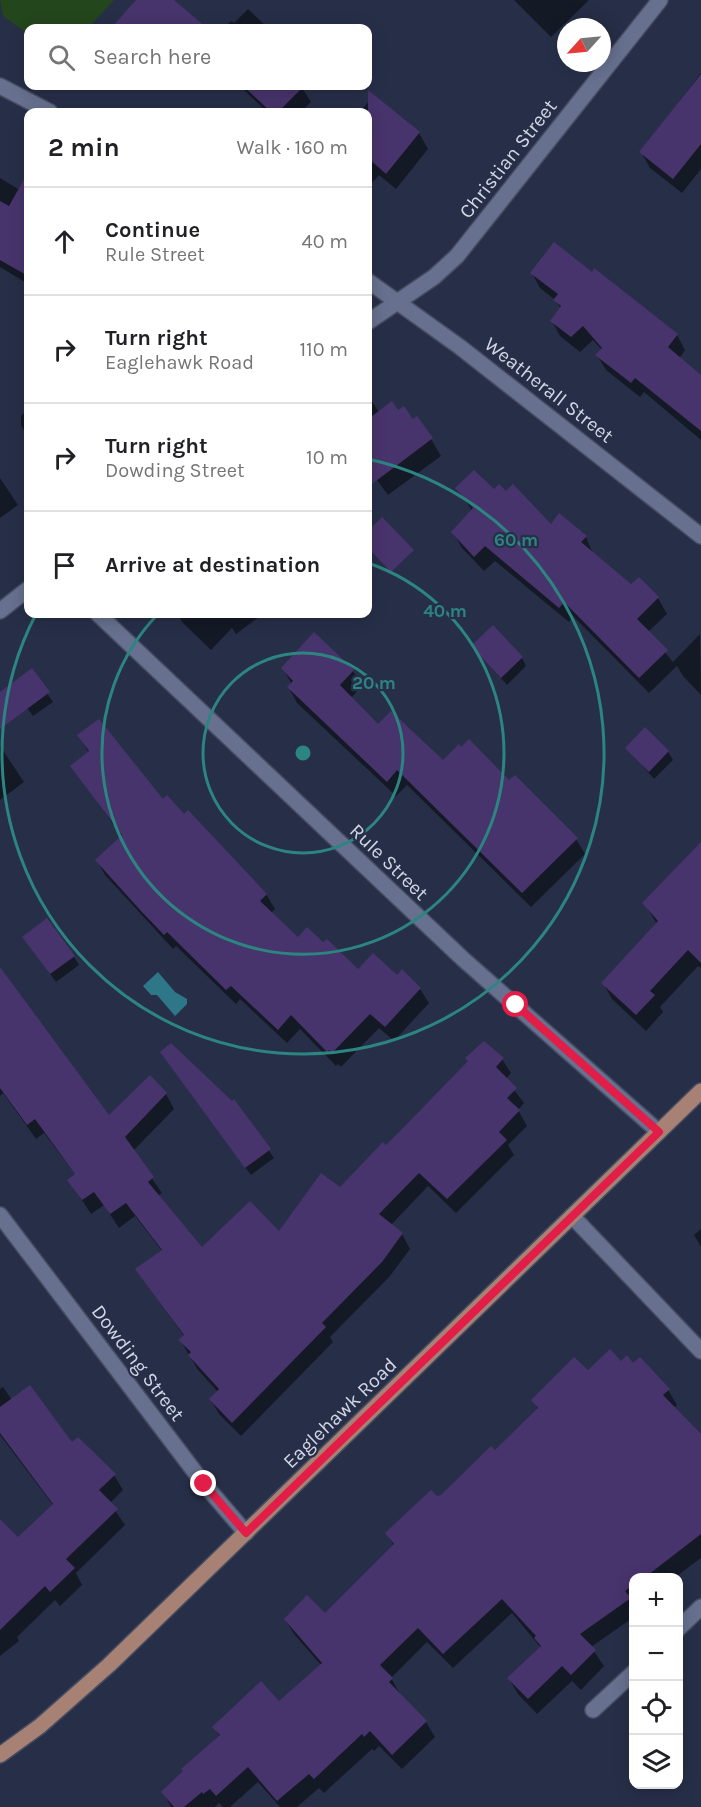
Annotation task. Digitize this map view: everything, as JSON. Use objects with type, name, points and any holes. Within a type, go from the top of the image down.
[{"type":"main road","name":"Eaglehawk Road","points":[[0,1755],[64,1706],[246,1533],[701,1091]]},
{"type":"street","name":"Christian Street","points":[[372,319],[434,277],[457,255],[660,0]]},
{"type":"street","points":[[0,86],[42,108]]},
{"type":"street","name":"Weatherall Street","points":[[372,284],[701,536]]},
{"type":"street","points":[[0,611],[24,593]]},
{"type":"street","name":"Rule Street","points":[[102,618],[455,953],[659,1132]]},
{"type":"street","name":"Dowding Street","points":[[0,1215],[204,1484],[246,1533]]},
{"type":"street","points":[[572,1216],[701,1351]]},
{"type":"street","points":[[680,1627],[701,1607]]},
{"type":"street","points":[[593,1710],[629,1676]]},
{"type":"shaded area","points":[[0,0],[114,0],[92,24],[24,24],[24,31],[3,16]]},
{"type":"shaded area","points":[[158,972],[175,992],[187,999],[187,1004],[175,1016],[157,995],[151,995],[143,986]]},
{"type":"building","points":[[136,0],[174,0],[202,24],[115,24]]},
{"type":"building","points":[[701,74],[701,144],[673,179],[639,152]]},
{"type":"building","points":[[247,90],[300,90],[282,108],[267,108]]},
{"type":"building","points":[[368,90],[420,132],[386,174],[372,162],[372,108],[368,108]]},
{"type":"building","points":[[24,179],[24,274],[0,260],[0,201],[9,206]]},
{"type":"building","points":[[554,242],[592,272],[594,268],[678,334],[668,347],[701,375],[701,431],[635,378],[631,383],[595,355],[602,348],[583,326],[571,337],[550,321],[561,306],[553,300],[558,294],[530,273]]},
{"type":"building","points":[[392,401],[398,410],[404,406],[413,419],[417,416],[433,438],[372,484],[372,416]]},
{"type":"building","points":[[474,470],[494,489],[499,484],[506,491],[513,484],[551,524],[559,513],[587,536],[581,542],[631,584],[639,577],[659,597],[637,619],[668,650],[639,678],[564,602],[559,608],[485,546],[474,557],[451,532],[473,508],[455,488]]},
{"type":"building","points":[[382,517],[414,550],[391,572],[372,552],[372,527]]},
{"type":"building","points":[[493,625],[523,657],[501,678],[471,646]]},
{"type":"building","points":[[314,632],[354,670],[340,685],[378,724],[391,711],[443,760],[459,744],[461,747],[469,739],[509,780],[515,775],[578,838],[522,893],[397,770],[387,782],[287,687],[293,681],[281,668]]},
{"type":"building","points":[[32,668],[50,692],[0,729],[0,692]]},
{"type":"building","points":[[99,719],[163,799],[167,795],[184,814],[188,810],[267,894],[260,901],[298,937],[307,927],[323,942],[327,939],[358,969],[373,953],[397,975],[402,969],[421,988],[385,1027],[370,1014],[332,1053],[329,1050],[327,1052],[291,1015],[278,1030],[231,986],[226,990],[167,932],[164,935],[141,911],[95,860],[122,835],[70,766],[89,751],[77,735]]},
{"type":"building","points":[[645,727],[669,751],[649,772],[625,748]]},
{"type":"building","points":[[701,842],[701,963],[688,950],[650,991],[655,995],[636,1015],[601,983],[658,921],[642,903]]},
{"type":"building","points":[[47,918],[75,956],[50,974],[22,937]]},
{"type":"building","points":[[0,967],[109,1115],[150,1075],[167,1093],[125,1137],[154,1177],[148,1182],[202,1247],[250,1201],[279,1231],[321,1173],[340,1187],[383,1142],[386,1145],[406,1125],[468,1061],[465,1058],[484,1041],[504,1058],[496,1067],[517,1088],[507,1098],[520,1110],[499,1132],[507,1140],[447,1199],[419,1173],[379,1214],[403,1233],[382,1262],[322,1323],[326,1327],[232,1423],[209,1399],[219,1389],[188,1355],[191,1352],[178,1340],[184,1335],[135,1269],[162,1250],[126,1203],[110,1214],[94,1192],[82,1200],[67,1180],[75,1174],[35,1119],[27,1125],[0,1088]]},
{"type":"building","points":[[171,1043],[232,1101],[234,1099],[271,1149],[245,1168],[160,1052]]},
{"type":"building","points":[[610,1349],[621,1361],[627,1355],[633,1363],[640,1357],[670,1389],[663,1395],[701,1434],[701,1534],[650,1573],[629,1573],[629,1588],[625,1591],[629,1599],[580,1634],[596,1650],[571,1675],[562,1666],[528,1699],[507,1678],[541,1646],[534,1638],[536,1636],[502,1599],[443,1654],[418,1628],[380,1665],[393,1678],[389,1682],[427,1721],[392,1755],[370,1731],[364,1737],[362,1734],[314,1779],[309,1774],[277,1801],[248,1767],[216,1796],[210,1789],[203,1794],[202,1792],[184,1807],[174,1807],[161,1792],[183,1771],[181,1769],[220,1735],[212,1727],[261,1681],[279,1701],[322,1663],[284,1619],[307,1595],[325,1613],[394,1544],[385,1533],[431,1490],[437,1496],[441,1495],[491,1446],[495,1450],[538,1408],[531,1400],[574,1357],[588,1370]]},
{"type":"building","points":[[30,1385],[72,1442],[78,1437],[116,1474],[99,1490],[118,1509],[66,1559],[75,1568],[50,1592],[45,1586],[0,1630],[0,1519],[18,1537],[53,1504],[0,1433],[0,1407]]},
{"type":"route","points":[[204,1484],[246,1533],[659,1132],[516,1005]]}]
